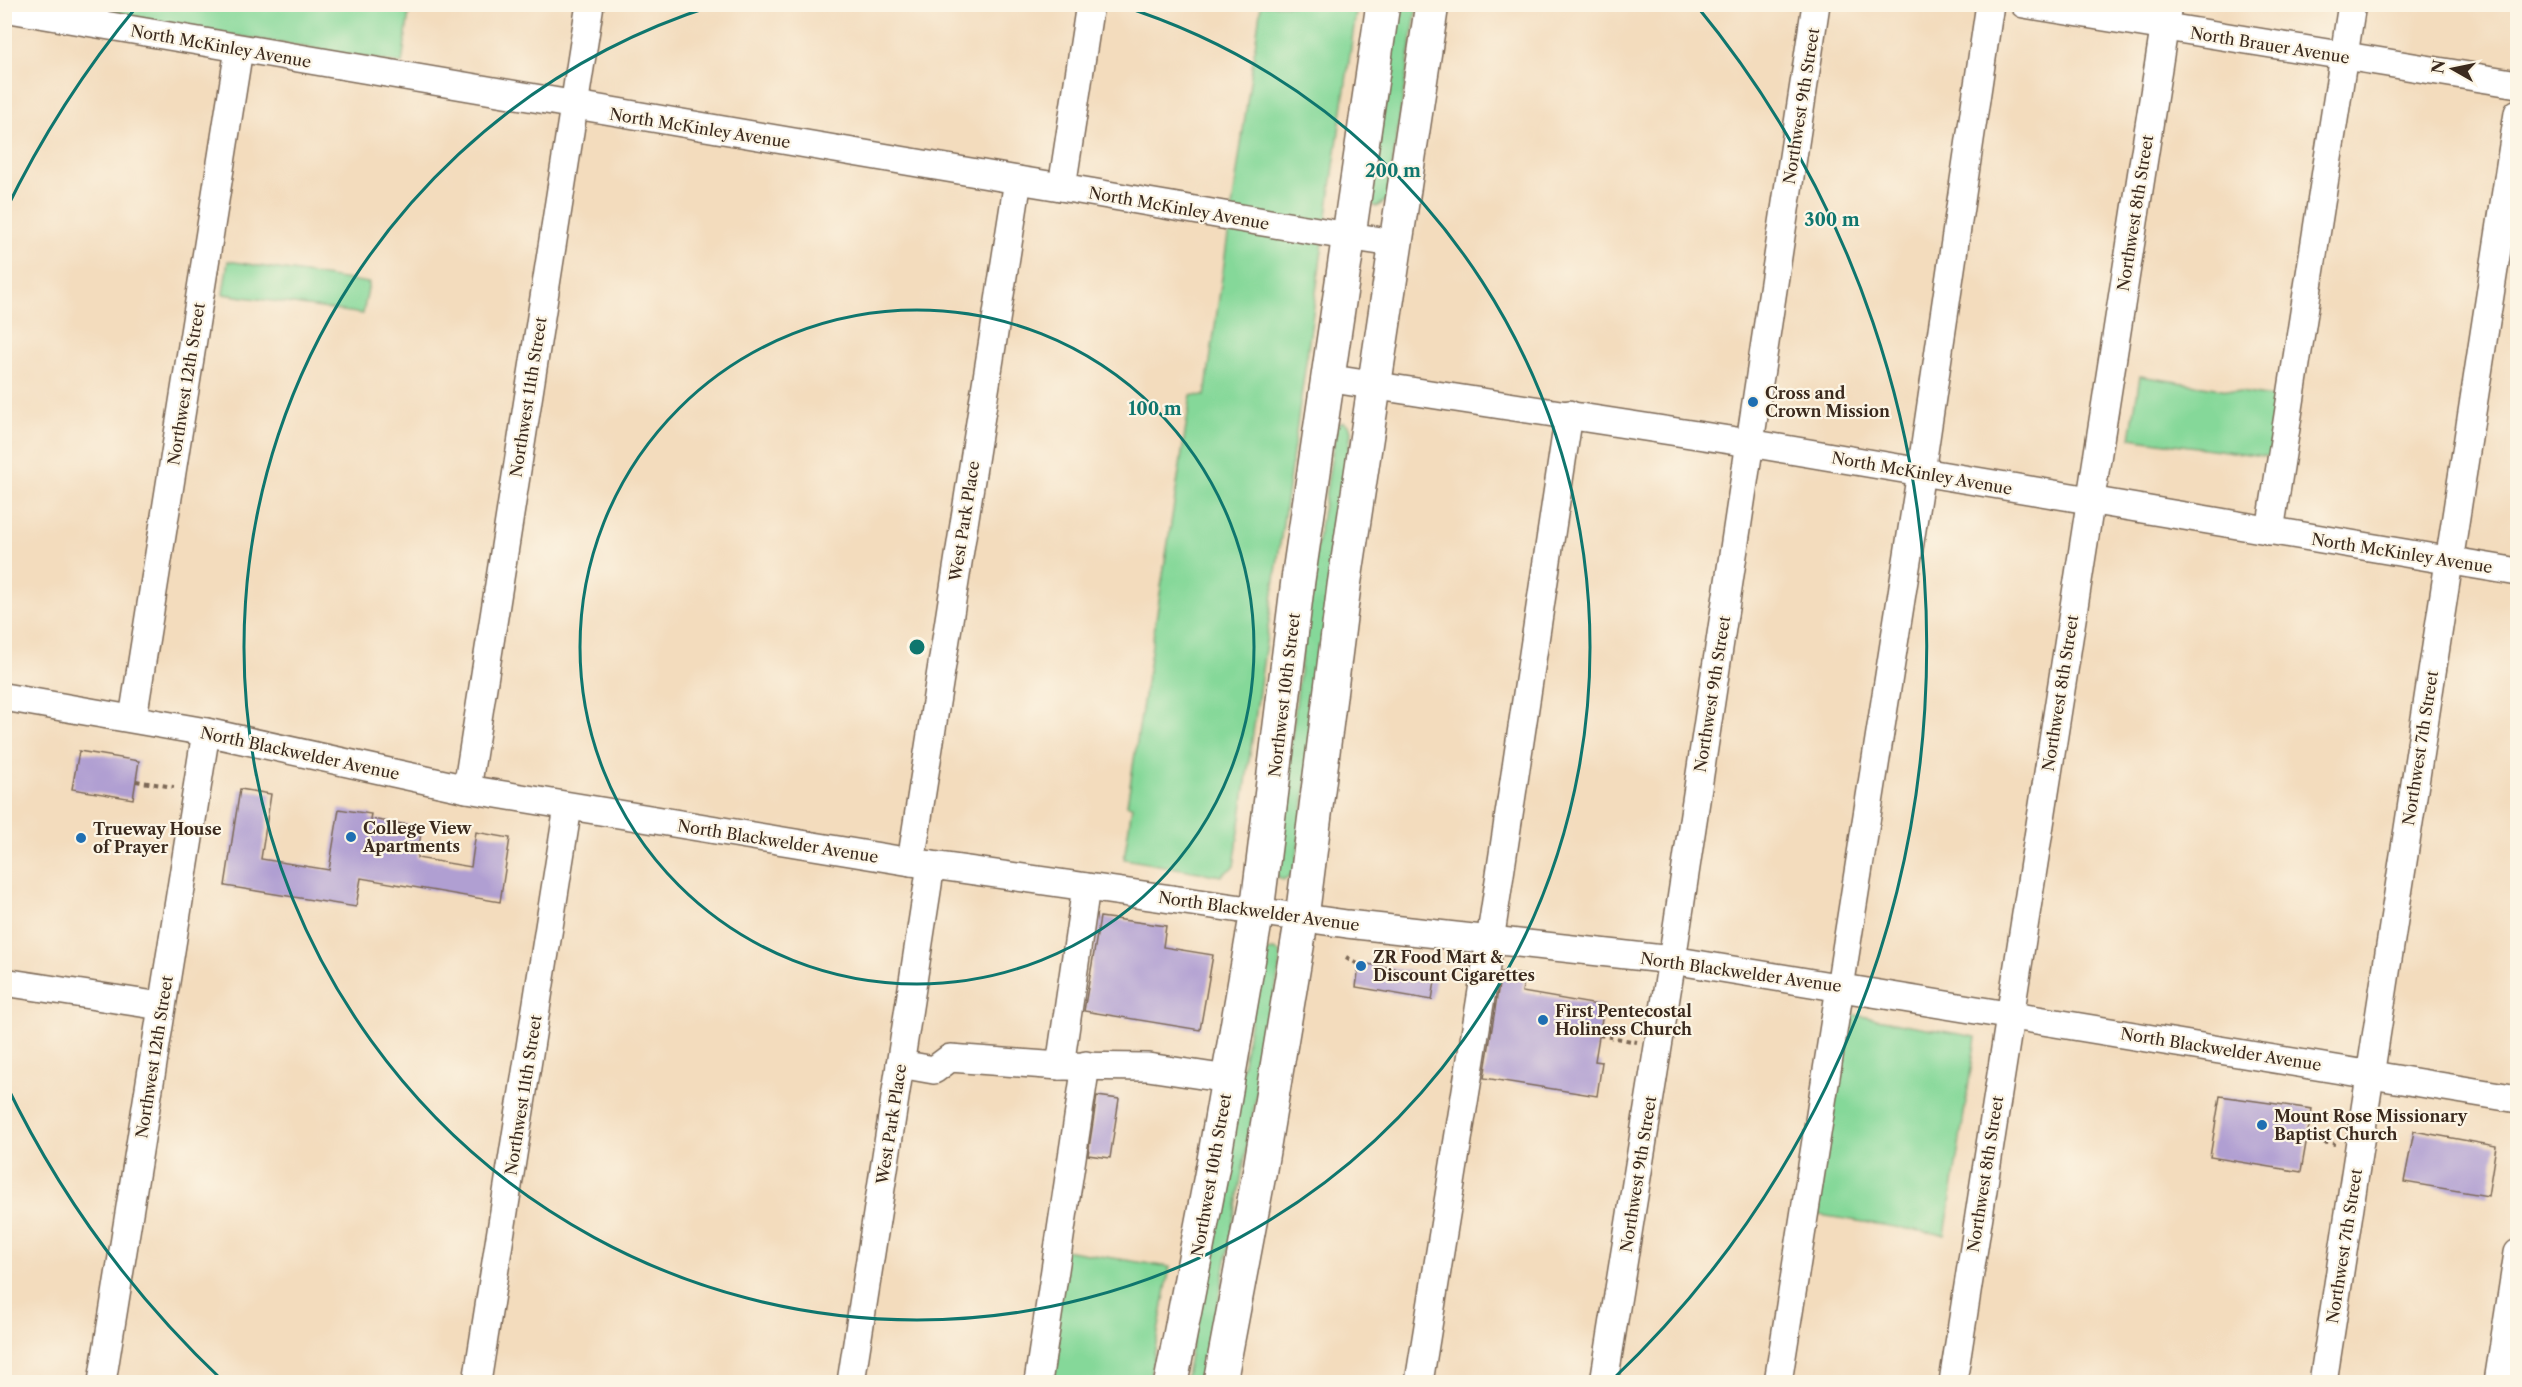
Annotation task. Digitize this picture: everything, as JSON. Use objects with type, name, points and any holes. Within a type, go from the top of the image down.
[{"type":"main road","name":"Northwest 10th Street","points":[[1171,1383],[1257,911],[1298,580],[1326,378],[1383,4]]},
{"type":"main road","points":[[1220,1383],[1260,1169],[1302,917],[1344,586],[1432,4]]},
{"type":"street","name":"Northwest 11th Street","points":[[467,789],[590,4]]},
{"type":"street","points":[[1062,187],[1090,4]]},
{"type":"street","name":"Northwest 9th Street","points":[[1605,1383],[1672,960],[1816,4]]},
{"type":"street","points":[[1778,1383],[1921,472],[1990,4]]},
{"type":"street","name":"North Brauer Avenue","points":[[2024,4],[2166,17],[2344,57],[2517,84]]},
{"type":"street","points":[[2270,531],[2352,4]]},
{"type":"street","name":"North McKinley Avenue","points":[[4,8],[574,107],[1395,243]]},
{"type":"street","name":"Northwest 8th Street","points":[[1953,1383],[2166,17]]},
{"type":"street","name":"Northwest 12th Street","points":[[133,718],[239,49]]},
{"type":"street","name":"Northwest 7th Street","points":[[2323,1383],[2517,113]]},
{"type":"street","name":"West Park Place","points":[[851,1383],[900,1064],[921,864],[1018,180]]},
{"type":"street","name":"North McKinley Avenue","points":[[1326,378],[1749,443],[2517,572]]},
{"type":"street","points":[[1419,1383],[1490,941],[1569,414]]},
{"type":"street","name":"North Blackwelder Avenue","points":[[4,697],[207,732],[467,789],[921,864],[1302,917],[1490,941],[1672,960],[2371,1073],[2517,1099]]},
{"type":"street","name":"Northwest 12th Street","points":[[102,1383],[207,732]]},
{"type":"street","name":"Northwest 11th Street","points":[[477,1383],[568,807]]},
{"type":"street","points":[[1038,1383],[1073,1066],[1086,887]]},
{"type":"street","points":[[4,981],[161,1006]]},
{"type":"street","points":[[900,1064],[934,1070],[951,1058],[1073,1066],[1148,1067],[1228,1079]]},
{"type":"street","points":[[2498,1383],[2517,1253]]},
{"type":"path","points":[[136,781],[150,783]]},
{"type":"path","points":[[1346,957],[1361,966]]},
{"type":"path","points":[[1599,1035],[1628,1040]]},
{"type":"green space","points":[[56,5],[410,5],[402,64]]},
{"type":"green space","points":[[1261,5],[1357,5],[1234,866],[1221,876],[1124,859],[1132,806],[1127,805],[1191,395],[1205,396]]},
{"type":"green space","points":[[1398,5],[1417,5],[1387,200],[1376,207],[1368,198]]},
{"type":"green space","points":[[228,261],[369,283],[363,314],[223,294]]},
{"type":"green space","points":[[2140,376],[2278,398],[2270,457],[2130,438]]},
{"type":"green space","points":[[1344,422],[1350,427],[1351,432],[1295,873],[1283,880],[1278,877],[1276,869],[1309,595],[1337,424]]},
{"type":"green space","points":[[1267,951],[1280,952],[1281,959],[1204,1382],[1185,1382],[1262,958]]},
{"type":"green space","points":[[1844,1013],[1976,1037],[1945,1235],[1813,1214]]},
{"type":"green space","points":[[1063,1250],[1170,1267],[1149,1382],[1042,1382]]},
{"type":"building","points":[[79,751],[139,761],[133,799],[72,789]]},
{"type":"building","points":[[240,789],[271,794],[261,859],[329,870],[339,809],[371,814],[370,819],[422,827],[417,858],[471,867],[476,832],[510,838],[500,902],[361,878],[356,907],[225,886]]},
{"type":"building","points":[[1100,917],[1166,926],[1163,947],[1213,955],[1200,1030],[1084,1011]]},
{"type":"building","points":[[1367,964],[1436,975],[1432,1000],[1356,987],[1359,966]]},
{"type":"building","name":"First Pentecostal Holiness Church","points":[[1501,972],[1525,975],[1522,992],[1604,1006],[1595,1061],[1602,1062],[1597,1096],[1484,1078]]},
{"type":"building","points":[[1097,1096],[1119,1099],[1110,1158],[1088,1155]]},
{"type":"building","name":"Mount Rose Missionary Baptist Church","points":[[2220,1096],[2312,1109],[2301,1172],[2210,1157]]},
{"type":"building","points":[[2414,1131],[2496,1146],[2488,1196],[2404,1182]]},
{"type":"place","name":"Cross and Crown Mission","points":[[1753,402]]},
{"type":"place","name":"College View Apartments","points":[[351,837]]},
{"type":"place","name":"Trueway House of Prayer","points":[[81,838]]},
{"type":"place","name":"ZR Food Mart & Discount Cigarettes","points":[[1361,966]]},
{"type":"place","name":"First Pentecostal Holiness Church","points":[[1543,1020]]},
{"type":"place","name":"Mount Rose Missionary Baptist Church","points":[[2262,1125]]}]
